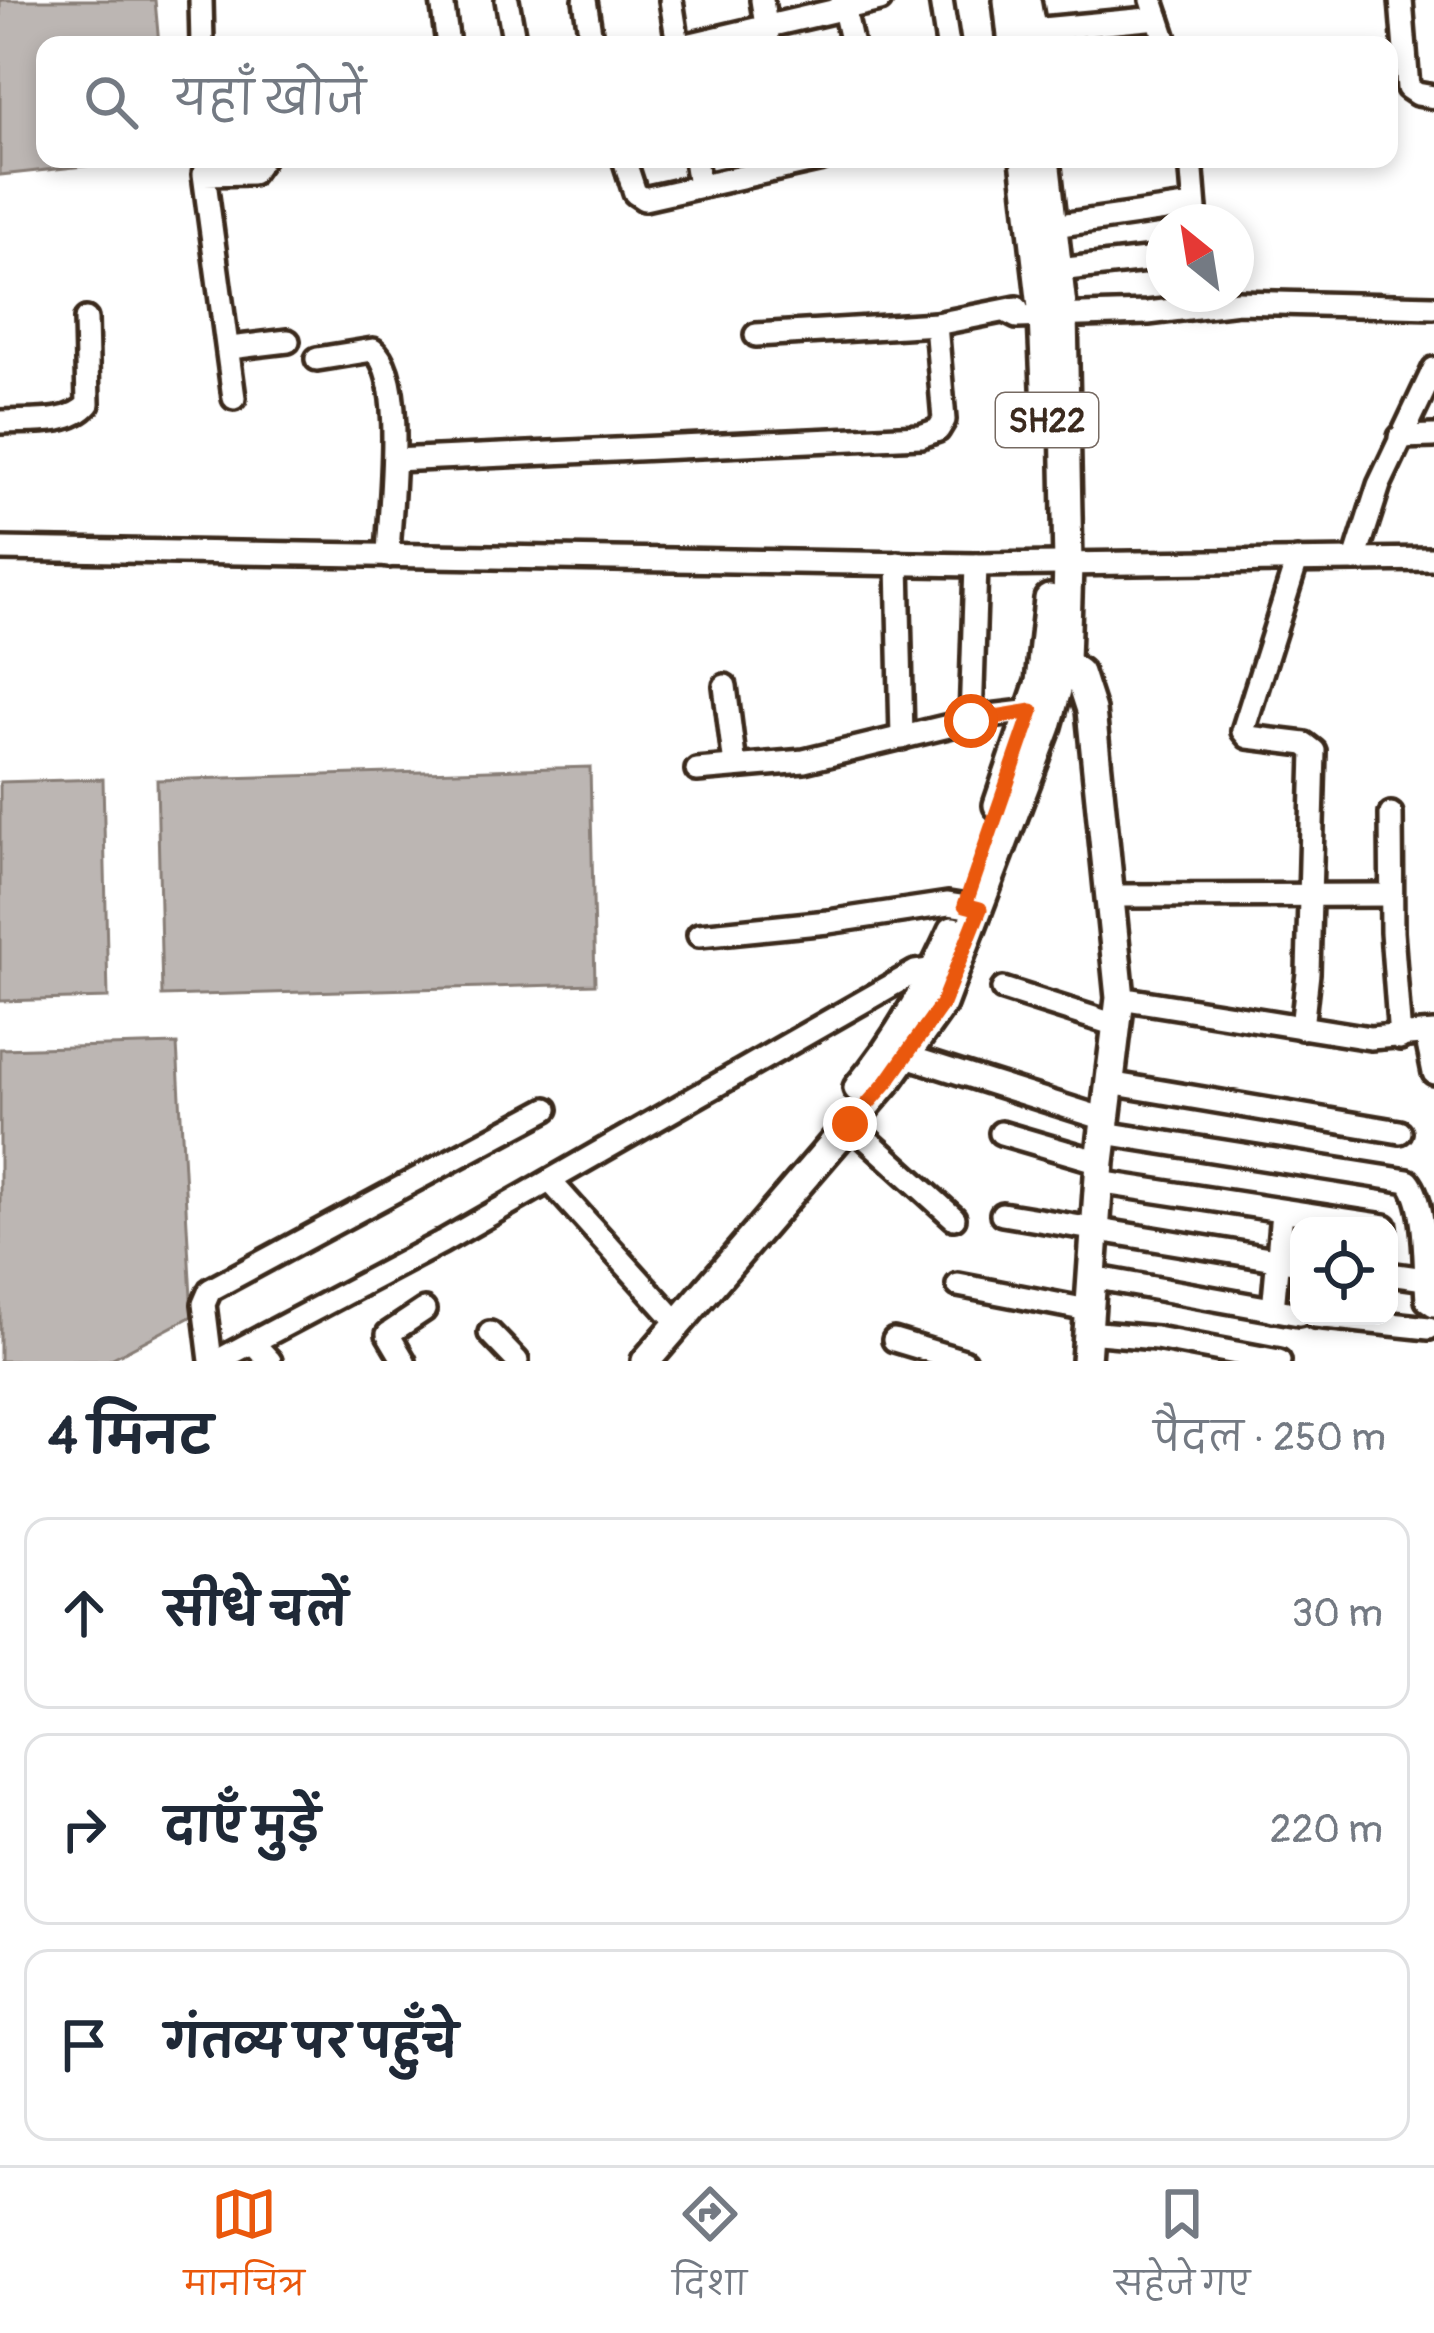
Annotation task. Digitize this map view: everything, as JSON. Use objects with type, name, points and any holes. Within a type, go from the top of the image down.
[{"type":"main road","points":[[1008,0],[1024,36]]},
{"type":"main road","points":[[1025,0],[1026,36]]},
{"type":"main road","name":"SH22","points":[[646,1361],[874,1068],[973,907],[1048,726],[1060,565],[1058,490],[1050,313],[1026,168]]},
{"type":"main road","name":"SH22","points":[[1046,168],[1058,270],[1050,313]]},
{"type":"main road","points":[[1055,657],[1086,686],[1091,710],[1112,896],[1118,1012],[1099,1172],[1085,1361]]},
{"type":"main road","name":"SH22","points":[[627,1361],[850,1124],[942,1004],[1032,711],[1055,657]]},
{"type":"street","points":[[201,0],[202,36]]},
{"type":"street","points":[[442,0],[447,36]]},
{"type":"street","points":[[507,0],[513,36]]},
{"type":"street","points":[[585,0],[591,36]]},
{"type":"street","points":[[670,0],[676,36]]},
{"type":"street","points":[[762,0],[768,36]]},
{"type":"street","points":[[770,36],[843,4],[880,0]]},
{"type":"street","points":[[941,0],[947,36]]},
{"type":"street","points":[[1401,0],[1408,88],[1434,97]]},
{"type":"street","points":[[843,4],[850,36]]},
{"type":"street","points":[[1043,36],[1155,9]]},
{"type":"street","points":[[204,168],[235,398]]},
{"type":"street","points":[[210,168],[247,174],[259,168]]},
{"type":"street","points":[[627,168],[639,198],[766,168]]},
{"type":"street","points":[[696,168],[699,186]]},
{"type":"street","points":[[1191,168],[1193,204]]},
{"type":"street","points":[[1053,226],[1146,218]]},
{"type":"street","points":[[1058,270],[1146,260]]},
{"type":"street","points":[[1254,302],[1434,307]]},
{"type":"street","points":[[756,335],[936,324],[1009,313],[1017,317],[1152,312]]},
{"type":"street","points":[[0,422],[72,417],[84,409],[88,404],[86,319]]},
{"type":"street","points":[[394,460],[921,436],[938,430],[944,420],[936,324]]},
{"type":"street","points":[[230,348],[288,341]]},
{"type":"street","points":[[317,359],[373,350],[384,358],[394,460],[393,520],[389,525],[393,556]]},
{"type":"street","points":[[1355,560],[1379,485],[1434,369]]},
{"type":"street","points":[[1400,437],[1434,436]]},
{"type":"street","points":[[0,549],[976,565],[1434,559]]},
{"type":"street","points":[[1297,560],[1243,731],[1248,737],[1305,744],[1314,751],[1308,973],[1302,1028]]},
{"type":"street","points":[[898,563],[902,738]]},
{"type":"street","points":[[971,721],[976,565]]},
{"type":"street","points":[[725,686],[735,766]]},
{"type":"street","points":[[697,770],[804,761],[1032,711]]},
{"type":"street","points":[[1391,814],[1400,1038]]},
{"type":"street","points":[[1112,896],[1391,895]]},
{"type":"street","points":[[699,935],[948,904],[973,907]]},
{"type":"street","points":[[547,1109],[210,1290],[204,1304],[214,1361],[550,1181],[915,972],[936,969]]},
{"type":"street","points":[[1003,989],[1118,1012],[1370,1038],[1430,1033],[1434,1073]]},
{"type":"street","points":[[906,1055],[1104,1126],[1408,1181],[1416,1192],[1423,1231],[1427,1300],[1434,1305]]},
{"type":"street","points":[[1109,1083],[1400,1132]]},
{"type":"street","points":[[850,1124],[955,1218]]},
{"type":"street","points":[[1001,1133],[1099,1172],[1320,1217]]},
{"type":"street","points":[[550,1181],[669,1313]]},
{"type":"street","points":[[1273,1310],[1288,1262],[1282,1212]]},
{"type":"street","points":[[1002,1214],[1288,1262]]},
{"type":"street","points":[[1398,1228],[1423,1231]]},
{"type":"street","points":[[1398,1275],[1425,1279]]},
{"type":"street","points":[[1092,1277],[1290,1313]]},
{"type":"street","points":[[958,1286],[1156,1339],[1273,1361]]},
{"type":"street","points":[[404,1361],[388,1334],[424,1310]]},
{"type":"street","points":[[1398,1325],[1429,1328]]},
{"type":"street","points":[[490,1333],[518,1361]]},
{"type":"street","points":[[894,1340],[964,1361]]},
{"type":"street","points":[[253,1343],[270,1361]]},
{"type":"shaded area","points":[[0,0],[155,0],[158,36],[36,36],[36,168],[65,168],[0,175]]},
{"type":"shaded area","points":[[590,767],[595,984],[162,996],[157,780]]},
{"type":"shaded area","points":[[103,779],[108,998],[0,1001],[0,782]]},
{"type":"shaded area","points":[[177,1044],[192,1316],[107,1361],[0,1361],[0,1049]]},
{"type":"route","points":[[850,1124],[887,1082],[942,1004],[980,909],[965,905],[1032,711],[971,721]]}]
